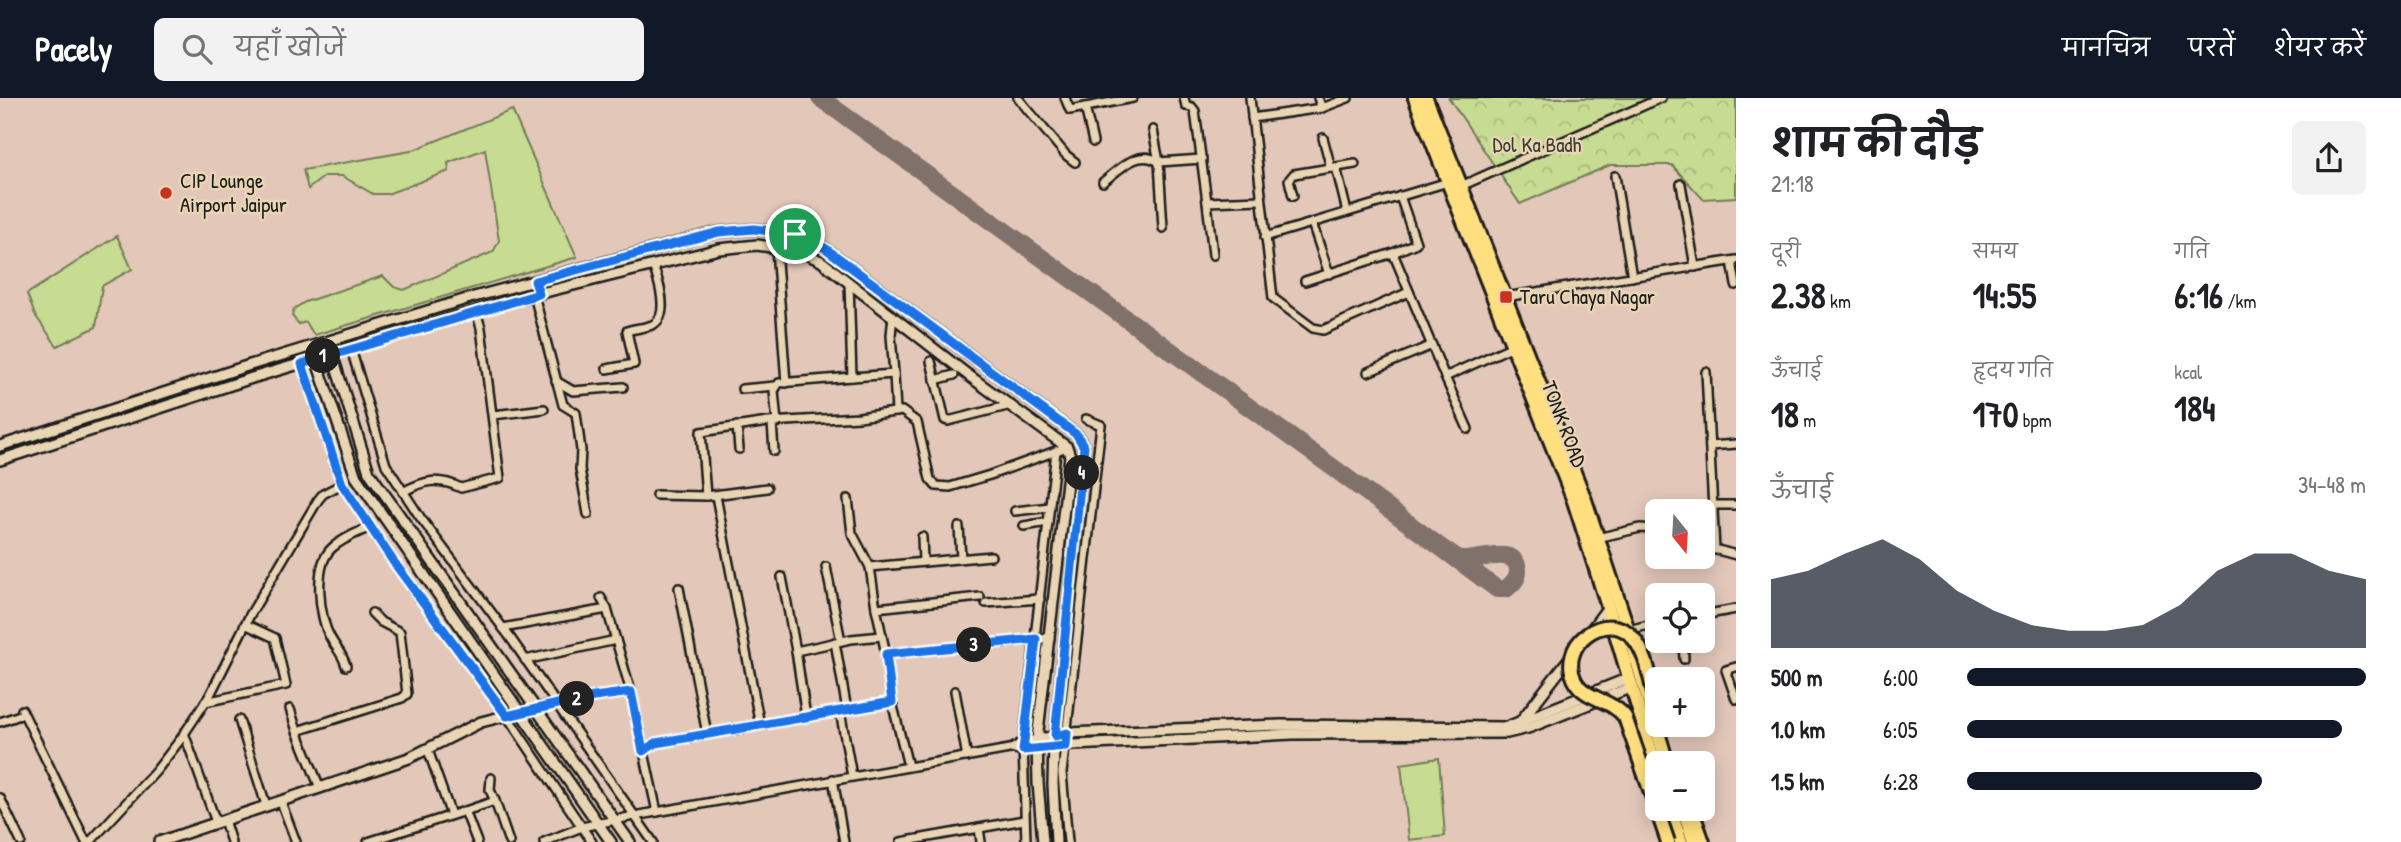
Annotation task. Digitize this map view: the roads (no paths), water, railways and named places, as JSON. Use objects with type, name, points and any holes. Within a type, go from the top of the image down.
[{"type":"main road","name":"TONK ROAD","points":[[1415,98],[1448,182],[1500,298],[1597,538],[1628,630],[1663,751]]},
{"type":"main road","name":"TONK ROAD","points":[[1426,98],[1461,186],[1500,298],[1513,346],[1574,501],[1651,751]]},
{"type":"main road","points":[[1645,667],[1632,636],[1616,628],[1607,627],[1585,634],[1572,654],[1571,669],[1581,688],[1616,706],[1625,716],[1668,842]]},
{"type":"main road","points":[[1674,821],[1681,842]]},
{"type":"main road","points":[[1687,821],[1694,842]]},
{"type":"main road","points":[[1696,821],[1703,842]]},
{"type":"street","points":[[1018,98],[1075,162]]},
{"type":"street","points":[[1065,98],[1070,110],[1133,98]]},
{"type":"street","points":[[1184,98],[1186,106],[1195,111],[1213,255]]},
{"type":"street","points":[[1250,98],[1273,298],[1313,328],[1323,330],[1409,292]]},
{"type":"street","points":[[1318,98],[1322,108]]},
{"type":"street","points":[[1252,118],[1322,108],[1348,98]]},
{"type":"street","points":[[1461,186],[1661,98]]},
{"type":"street","points":[[1085,107],[1093,142]]},
{"type":"street","points":[[1153,130],[1159,162],[1163,228]]},
{"type":"street","points":[[1323,138],[1348,212]]},
{"type":"street","points":[[1103,181],[1138,157],[1146,155],[1159,162],[1202,159]]},
{"type":"street","points":[[1293,196],[1290,177],[1356,164]]},
{"type":"street","points":[[1615,176],[1632,276]]},
{"type":"street","points":[[1265,237],[1448,182]]},
{"type":"street","points":[[1681,184],[1695,267]]},
{"type":"street","points":[[1305,281],[1416,243],[1400,196]]},
{"type":"street","points":[[1207,202],[1261,200]]},
{"type":"street","points":[[1312,223],[1329,274]]},
{"type":"street","points":[[0,446],[470,298],[719,232],[754,229],[795,234],[825,248],[1077,435],[1084,447],[1054,741],[1056,842]]},
{"type":"street","points":[[0,460],[324,356],[537,294],[719,249],[757,245],[799,251],[821,261],[1067,447],[1070,456],[1037,744],[1043,842]]},
{"type":"street","points":[[776,248],[786,383]]},
{"type":"street","points":[[607,369],[634,364],[627,331],[658,320],[662,294],[649,251]]},
{"type":"street","points":[[1393,253],[1468,429]]},
{"type":"street","points":[[1500,298],[1734,260],[1736,285]]},
{"type":"street","points":[[535,281],[563,405],[576,413],[581,450],[580,468],[588,514]]},
{"type":"street","points":[[849,282],[852,377]]},
{"type":"street","points":[[403,492],[421,482],[448,482],[461,488],[500,478],[481,328],[476,311]]},
{"type":"street","points":[[893,316],[891,335],[896,412]]},
{"type":"street","points":[[318,344],[369,472],[630,842]]},
{"type":"street","points":[[1368,372],[1432,345]]},
{"type":"street","points":[[1445,377],[1513,346]]},
{"type":"street","points":[[351,349],[386,465],[653,842]]},
{"type":"street","points":[[324,356],[356,477],[611,842]]},
{"type":"street","points":[[932,361],[942,416],[948,421],[1011,405]]},
{"type":"street","points":[[302,364],[342,484],[370,527],[507,716],[592,842]]},
{"type":"street","points":[[1706,372],[1712,499]]},
{"type":"street","points":[[742,390],[775,386],[779,383],[894,374]]},
{"type":"street","points":[[935,380],[954,375]]},
{"type":"street","points":[[556,381],[573,391],[623,387]]},
{"type":"street","points":[[774,451],[775,386]]},
{"type":"street","points":[[493,415],[544,409]]},
{"type":"street","points":[[706,496],[701,432],[704,430],[902,411],[918,422],[930,479],[932,484],[941,487],[990,475],[1067,447],[1077,435]]},
{"type":"street","points":[[1068,842],[1062,773],[1101,425],[1086,419]]},
{"type":"street","points":[[737,426],[740,449]]},
{"type":"street","points":[[1710,446],[1736,444]]},
{"type":"street","points":[[1026,842],[1020,747],[1036,639],[1056,451]]},
{"type":"street","points":[[0,722],[22,712],[88,842],[156,771],[184,733],[205,702],[246,624],[323,494],[342,484]]},
{"type":"street","points":[[656,495],[716,496],[767,488]]},
{"type":"street","points":[[716,496],[760,725]]},
{"type":"street","points":[[848,499],[852,533],[870,568],[892,702],[908,766]]},
{"type":"street","points":[[1715,505],[1736,505]]},
{"type":"street","points":[[1015,511],[1050,507]]},
{"type":"street","points":[[1024,526],[1048,522]]},
{"type":"street","points":[[346,666],[343,655],[330,637],[320,613],[320,576],[329,550],[349,536],[370,527]]},
{"type":"street","points":[[959,527],[961,558]]},
{"type":"street","points":[[1597,538],[1645,528]]},
{"type":"street","points":[[922,537],[923,561]]},
{"type":"street","points":[[1715,550],[1736,557]]},
{"type":"street","points":[[870,568],[991,556]]},
{"type":"street","points":[[826,567],[838,642],[843,711],[852,776]]},
{"type":"street","points":[[782,577],[807,717]]},
{"type":"street","points":[[679,588],[707,734]]},
{"type":"street","points":[[601,598],[607,609],[631,692],[657,812]]},
{"type":"street","points":[[876,608],[983,600],[1040,599]]},
{"type":"street","points":[[1519,723],[1608,607]]},
{"type":"street","points":[[503,628],[607,609]]},
{"type":"street","points":[[1715,613],[1736,610]]},
{"type":"street","points":[[297,731],[402,698],[407,694],[400,632],[372,613]]},
{"type":"street","points":[[205,702],[286,685],[275,638],[246,624]]},
{"type":"street","points":[[1628,630],[1645,626]]},
{"type":"street","points":[[796,651],[882,636]]},
{"type":"street","points":[[886,654],[1050,638]]},
{"type":"street","points":[[525,660],[616,640]]},
{"type":"street","points":[[1684,653],[1684,659]]},
{"type":"street","points":[[1736,667],[1726,670],[1736,699]]},
{"type":"street","points":[[1054,741],[1066,746],[1293,734],[1507,733],[1528,728],[1631,683]]},
{"type":"street","points":[[544,842],[597,823],[1054,741],[1067,733],[1281,725],[1507,727],[1631,683]]},
{"type":"street","points":[[955,691],[967,757]]},
{"type":"street","points":[[159,842],[428,750],[481,722],[556,704],[631,692]]},
{"type":"street","points":[[643,751],[656,743],[892,702]]},
{"type":"street","points":[[290,709],[320,788]]},
{"type":"street","points":[[239,719],[267,806]]},
{"type":"street","points":[[184,733],[231,842]]},
{"type":"street","points":[[428,750],[451,815]]},
{"type":"street","points":[[491,778],[490,790],[509,842]]},
{"type":"street","points":[[833,779],[844,842]]},
{"type":"street","points":[[0,798],[19,841]]},
{"type":"street","points":[[368,842],[495,801]]},
{"type":"street","points":[[281,802],[296,842]]},
{"type":"street","points":[[465,811],[477,842]]},
{"type":"street","points":[[901,842],[1024,820]]},
{"type":"street","points":[[979,828],[981,842]]},
{"type":"place","name":"CIP Lounge Airport Jaipur","points":[[166,193]]},
{"type":"place","name":"Taru Chaya Nagar","points":[[1506,297]]},
{"type":"park label","name":"Dol Ka Badh","points":[[1537,145]]}]
